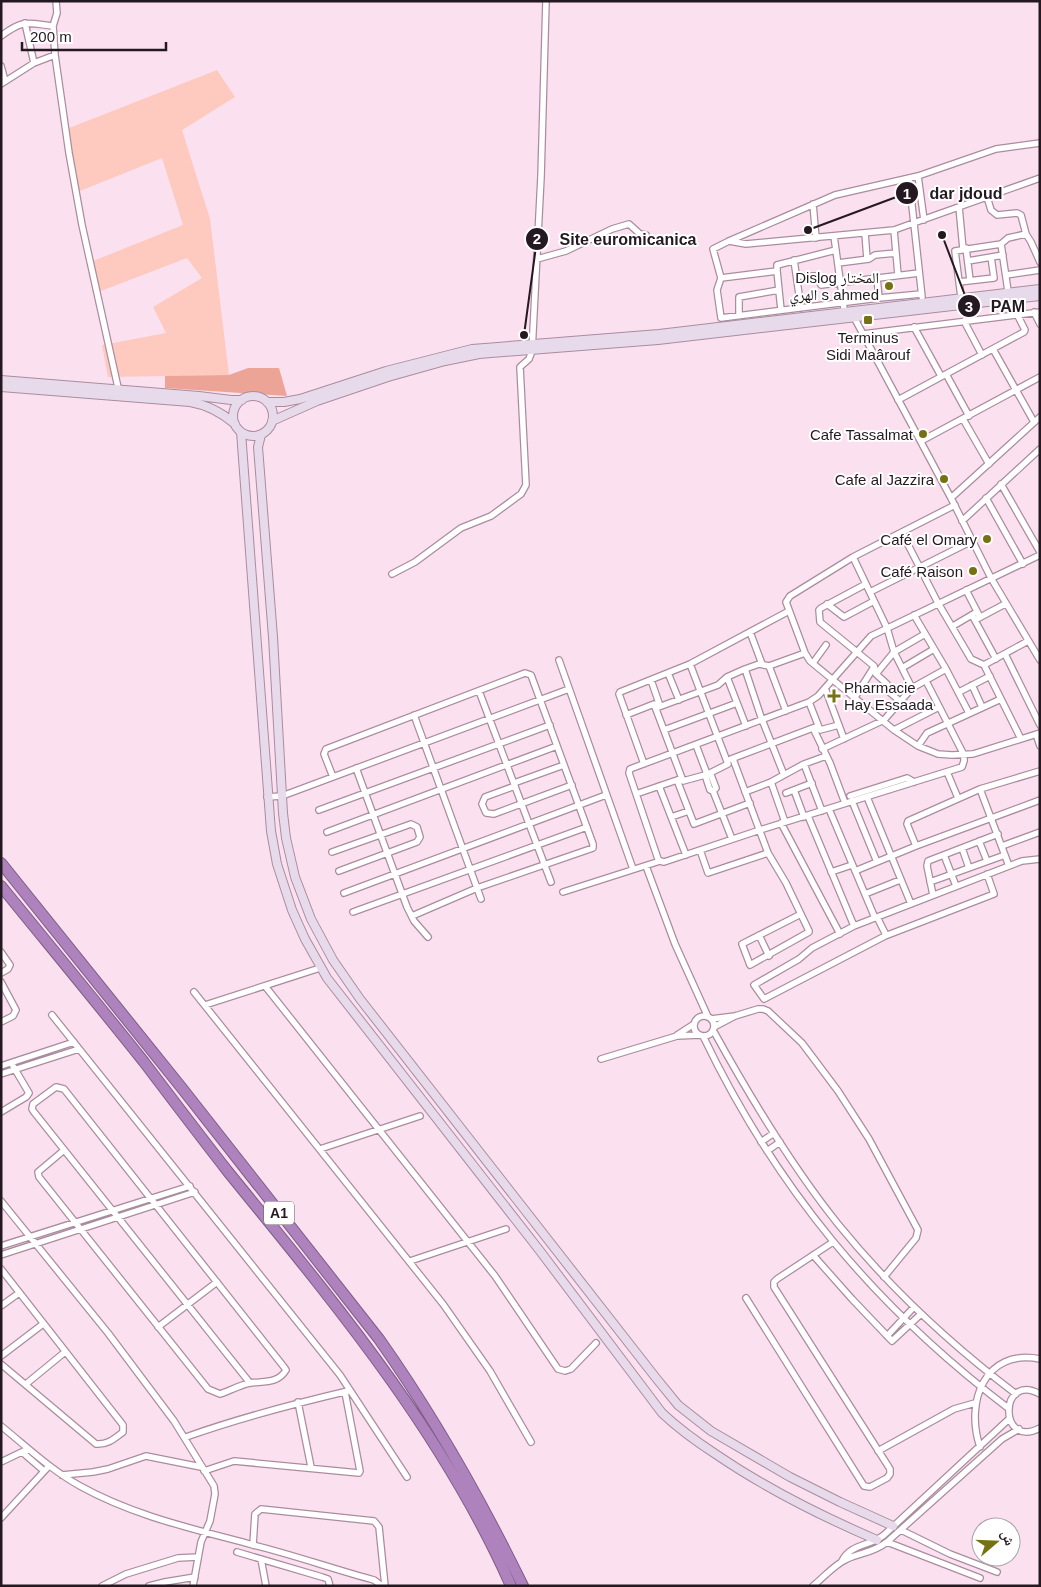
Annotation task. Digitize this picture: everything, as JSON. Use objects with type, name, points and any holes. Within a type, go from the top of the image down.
[{"type":"highway","name":"A1","points":[[1,863],[181,1086],[379,1339],[460,1466],[523,1586]]},
{"type":"highway","name":"A1","points":[[1,886],[144,1062],[200,1136],[365,1344],[450,1470],[482,1527],[511,1586]]},
{"type":"street","points":[[56,1],[57,13],[53,26],[55,55],[69,153],[82,224],[120,392]]},
{"type":"street","points":[[392,574],[415,562],[452,534],[491,516],[525,489],[520,367],[529,359],[532,348],[542,178],[546,1]]},
{"type":"street","points":[[1,36],[24,23],[53,26]]},
{"type":"street","points":[[24,23],[34,63]]},
{"type":"street","points":[[1,66],[3,82],[34,63],[55,55]]},
{"type":"street","points":[[1040,143],[996,149],[918,176],[838,194],[729,240],[713,249],[721,278],[717,290],[720,318],[879,298],[925,301],[1040,296]]},
{"type":"street","points":[[918,176],[924,220]]},
{"type":"street","points":[[909,178],[919,273],[925,301]]},
{"type":"street","points":[[729,240],[746,244],[894,230],[1040,178]]},
{"type":"street","points":[[987,197],[992,210],[997,215],[1017,213],[1021,215],[1026,234],[1040,262]]},
{"type":"street","points":[[813,204],[816,238]]},
{"type":"street","points":[[959,206],[970,280]]},
{"type":"street","points":[[537,258],[566,251],[608,230],[629,224],[640,234],[646,235]]},
{"type":"street","points":[[894,230],[898,275]]},
{"type":"street","points":[[865,233],[867,259]]},
{"type":"street","points":[[961,297],[955,251],[1001,244],[1003,240],[1008,238],[1026,234]]},
{"type":"street","points":[[834,236],[844,302],[951,498],[1005,604],[1040,660]]},
{"type":"street","points":[[1001,244],[1008,291]]},
{"type":"street","points":[[781,310],[777,265],[836,250]]},
{"type":"street","points":[[838,263],[896,253]]},
{"type":"street","points":[[968,261],[1003,255]]},
{"type":"street","points":[[959,282],[994,278],[991,257]]},
{"type":"street","points":[[794,260],[801,308]]},
{"type":"street","points":[[1006,275],[1040,270]]},
{"type":"street","points":[[721,278],[777,271]]},
{"type":"street","points":[[797,276],[817,276],[821,285],[919,273]]},
{"type":"street","points":[[877,278],[879,298]]},
{"type":"street","points":[[1,387],[30,386],[199,396],[231,400],[242,400],[255,396],[267,402],[284,402],[463,350],[532,348],[667,339],[850,314],[925,301],[1040,289]]},
{"type":"street","points":[[739,315],[740,296],[779,290]]},
{"type":"street","points":[[863,334],[1037,312],[1040,324]]},
{"type":"street","points":[[898,400],[1025,331],[1017,314]]},
{"type":"street","points":[[964,321],[982,355]]},
{"type":"street","points":[[914,327],[944,375],[988,464]]},
{"type":"street","points":[[272,421],[317,401],[388,377],[445,361],[479,354],[532,348]]},
{"type":"street","points":[[993,350],[1034,422]]},
{"type":"street","points":[[920,442],[1040,377]]},
{"type":"street","points":[[1,380],[30,386]]},
{"type":"street","points":[[120,392],[203,404],[217,410],[235,424],[241,432],[250,436],[261,435]]},
{"type":"street","points":[[235,424],[233,413],[242,400]]},
{"type":"street","points":[[267,402],[272,411],[272,421],[270,427],[261,435],[258,447],[286,838],[300,891],[325,946],[360,999],[678,1405],[703,1426],[766,1464],[823,1494],[903,1528],[950,1554],[997,1572]]},
{"type":"street","points":[[951,498],[1040,417]]},
{"type":"street","points":[[241,432],[267,797],[273,847],[286,895],[301,932],[320,968],[348,1007],[511,1214],[648,1396],[666,1417],[696,1442],[769,1487],[826,1518],[877,1540]]},
{"type":"street","points":[[962,521],[1040,449]]},
{"type":"street","points":[[660,861],[657,858],[629,770],[809,702],[818,696],[871,636],[1023,564],[1040,554],[1001,484]]},
{"type":"street","points":[[986,498],[1023,564]]},
{"type":"street","points":[[954,505],[853,557],[790,596],[786,602],[789,611],[805,653],[813,663],[894,730],[918,746],[938,754],[964,755],[981,752],[1038,733],[1040,746]]},
{"type":"street","points":[[902,533],[938,603],[971,659],[984,665],[1021,739]]},
{"type":"street","points":[[870,592],[972,541]]},
{"type":"street","points":[[853,557],[887,628],[894,652],[912,688]]},
{"type":"street","points":[[866,584],[819,610],[822,625],[874,667],[876,674],[886,683],[888,691],[901,702]]},
{"type":"street","points":[[966,590],[996,659]]},
{"type":"street","points":[[827,604],[844,617],[874,601]]},
{"type":"street","points":[[953,626],[1005,604]]},
{"type":"street","points":[[644,764],[619,693],[690,664],[789,611]]},
{"type":"street","points":[[914,615],[969,712]]},
{"type":"street","points":[[750,632],[762,664]]},
{"type":"street","points":[[876,674],[894,652],[925,634]]},
{"type":"street","points":[[984,665],[1028,641]]},
{"type":"street","points":[[813,663],[826,645]]},
{"type":"street","points":[[902,668],[934,649]]},
{"type":"street","points":[[626,715],[654,704],[658,707],[719,685],[727,676],[745,669],[762,664],[769,666],[805,653]]},
{"type":"street","points":[[1004,654],[1040,725]]},
{"type":"street","points":[[559,660],[633,870]]},
{"type":"street","points":[[690,664],[717,737],[750,803],[768,853],[786,883],[801,914],[809,933],[750,965],[741,945],[801,914]]},
{"type":"street","points":[[769,666],[786,711]]},
{"type":"street","points":[[855,697],[874,667]]},
{"type":"street","points":[[745,669],[762,720],[784,775]]},
{"type":"street","points":[[822,749],[884,720],[912,688],[946,669]]},
{"type":"street","points":[[333,777],[324,752],[326,749],[479,690],[528,673],[532,676],[594,846],[592,850],[477,888],[412,916]]},
{"type":"street","points":[[668,673],[679,700]]},
{"type":"street","points":[[727,676],[746,726]]},
{"type":"street","points":[[958,692],[990,676]]},
{"type":"street","points":[[651,680],[664,730],[694,824],[750,803]]},
{"type":"street","points":[[851,799],[867,797],[962,767],[964,755],[926,681]]},
{"type":"street","points":[[972,685],[982,707]]},
{"type":"street","points":[[825,688],[844,738]]},
{"type":"street","points":[[267,797],[282,796],[569,689]]},
{"type":"street","points":[[479,690],[551,882]]},
{"type":"street","points":[[918,746],[926,734],[969,712],[1001,699]]},
{"type":"street","points":[[809,702],[822,749],[845,803]]},
{"type":"street","points":[[664,730],[737,703]]},
{"type":"street","points":[[894,730],[939,707]]},
{"type":"street","points":[[414,715],[480,899]]},
{"type":"street","points":[[319,810],[550,725]]},
{"type":"street","points":[[636,794],[679,779],[684,782],[707,774],[727,765],[729,760],[816,727],[822,730],[839,725]]},
{"type":"street","points":[[696,745],[707,774],[716,788],[713,791],[732,839]]},
{"type":"street","points":[[327,832],[557,746]]},
{"type":"street","points":[[745,792],[771,782],[804,764],[826,756]]},
{"type":"street","points":[[804,764],[822,811]]},
{"type":"street","points":[[564,765],[485,797],[482,800],[482,806],[485,812],[490,815],[572,785]]},
{"type":"street","points":[[356,768],[402,894],[412,916],[428,937]]},
{"type":"street","points":[[947,772],[958,798]]},
{"type":"street","points":[[916,846],[907,822],[980,789],[1040,772]]},
{"type":"street","points":[[563,892],[830,809],[907,778],[914,782]]},
{"type":"street","points":[[771,782],[783,823],[840,934]]},
{"type":"street","points":[[786,792],[812,783]]},
{"type":"street","points":[[659,786],[686,855]]},
{"type":"street","points":[[980,789],[992,817],[1008,866]]},
{"type":"street","points":[[794,790],[854,926]]},
{"type":"street","points":[[344,894],[606,795]]},
{"type":"street","points":[[867,797],[910,904]]},
{"type":"street","points":[[851,799],[877,862]]},
{"type":"street","points":[[831,872],[877,862],[1040,800]]},
{"type":"street","points":[[830,809],[865,894],[886,936]]},
{"type":"street","points":[[671,817],[689,811]]},
{"type":"street","points":[[332,852],[411,824],[417,828],[420,837],[418,841],[339,871]]},
{"type":"street","points":[[354,912],[587,827]]},
{"type":"street","points":[[1002,846],[1040,832]]},
{"type":"street","points":[[933,895],[927,863],[998,834]]},
{"type":"street","points":[[979,841],[986,861]]},
{"type":"street","points":[[962,848],[968,868]]},
{"type":"street","points":[[700,850],[709,873],[768,853]]},
{"type":"street","points":[[930,882],[1005,854]]},
{"type":"street","points":[[944,855],[956,886]]},
{"type":"street","points":[[987,874],[994,894],[886,936],[763,999],[754,984],[799,959],[812,948],[854,926],[876,917],[910,904],[956,886],[987,874],[1008,866],[1022,861],[1040,859]]},
{"type":"street","points":[[646,866],[680,955],[714,1028],[774,1133],[826,1208],[884,1277],[914,1308],[989,1374],[1016,1394]]},
{"type":"street","points":[[865,894],[900,880]]},
{"type":"street","points":[[759,935],[769,956]]},
{"type":"street","points":[[1,952],[10,965],[8,969],[1,973]]},
{"type":"street","points":[[205,1005],[320,968]]},
{"type":"street","points":[[1,982],[16,1010],[13,1016],[1,1022]]},
{"type":"street","points":[[265,986],[468,1242],[512,1300],[560,1370],[567,1371],[571,1369],[596,1343]]},
{"type":"street","points":[[194,992],[443,1304],[475,1349],[531,1442]]},
{"type":"street","points":[[348,1007],[360,999]]},
{"type":"street","points":[[677,1036],[703,1016],[710,1018],[734,1016],[758,1009],[766,1010],[802,1043],[849,1107],[878,1155],[918,1232],[916,1238],[884,1277]]},
{"type":"street","points":[[52,1015],[340,1375],[348,1391],[407,1477]]},
{"type":"street","points":[[601,1059],[677,1036],[710,1034],[714,1028],[734,1016]]},
{"type":"street","points":[[694,1024],[696,1032],[702,1035],[761,1142],[803,1204],[833,1242],[865,1280],[909,1325],[942,1355],[1008,1408]]},
{"type":"street","points":[[1,1066],[74,1042]]},
{"type":"street","points":[[1,1074],[79,1049]]},
{"type":"street","points":[[1,1112],[26,1098],[29,1093],[12,1062]]},
{"type":"street","points":[[63,1151],[38,1172],[39,1177],[208,1389],[220,1394],[250,1383],[266,1383],[276,1379],[286,1370],[64,1089],[56,1087],[33,1104],[32,1109],[63,1151],[250,1383]]},
{"type":"street","points":[[320,1149],[420,1116]]},
{"type":"street","points":[[761,1142],[774,1133]]},
{"type":"street","points":[[767,1151],[780,1142]]},
{"type":"street","points":[[1,1246],[190,1186]]},
{"type":"street","points":[[1,1255],[195,1192]]},
{"type":"street","points":[[1,1201],[108,1333],[186,1437],[215,1491],[210,1520],[201,1542],[193,1586]]},
{"type":"street","points":[[410,1261],[506,1229]]},
{"type":"street","points":[[746,1298],[864,1486],[872,1486],[888,1477],[890,1469],[774,1287],[774,1282],[777,1279],[833,1242]]},
{"type":"street","points":[[813,1255],[892,1341],[921,1314]]},
{"type":"street","points":[[1,1269],[123,1425],[122,1432],[108,1442],[96,1444],[1,1364]]},
{"type":"street","points":[[158,1326],[217,1282]]},
{"type":"street","points":[[1,1306],[19,1293]]},
{"type":"street","points":[[887,1336],[914,1308]]},
{"type":"street","points":[[1,1356],[43,1324]]},
{"type":"street","points":[[26,1384],[66,1352]]},
{"type":"street","points":[[980,1447],[975,1425],[975,1403],[980,1386],[998,1366],[1014,1359],[1026,1357],[1040,1359]]},
{"type":"street","points":[[1040,1394],[1028,1390],[1016,1394],[1010,1401],[1008,1408],[1009,1419],[1014,1426],[1030,1431],[1040,1428]]},
{"type":"street","points":[[186,1437],[235,1420],[298,1402],[348,1391]]},
{"type":"street","points":[[62,1475],[108,1469],[143,1456],[203,1469],[234,1461],[360,1472],[348,1391]]},
{"type":"street","points":[[298,1402],[311,1467]]},
{"type":"street","points":[[878,1451],[954,1408],[975,1403]]},
{"type":"street","points":[[814,1586],[842,1561],[851,1550],[877,1540],[895,1525],[1009,1419]]},
{"type":"street","points":[[1,1426],[62,1475],[91,1492],[130,1509],[205,1534],[253,1545],[374,1580],[383,1586]]},
{"type":"street","points":[[842,1561],[873,1551],[887,1542],[1002,1439],[1019,1429]]},
{"type":"street","points":[[1,1462],[28,1449]]},
{"type":"street","points":[[22,1452],[44,1471]]},
{"type":"street","points":[[1,1518],[49,1466]]},
{"type":"street","points":[[253,1545],[256,1514],[261,1509],[374,1521],[379,1527],[383,1586]]},
{"type":"street","points":[[887,1542],[980,1578]]},
{"type":"street","points":[[861,1546],[863,1554]]},
{"type":"street","points":[[237,1552],[328,1579],[330,1586]]},
{"type":"street","points":[[102,1586],[126,1574],[170,1560],[183,1557],[198,1557]]},
{"type":"street","points":[[261,1559],[266,1586]]},
{"type":"street","points":[[149,1586],[194,1577]]},
{"type":"shaded area","points":[[217,70],[235,97],[182,130],[210,219],[229,375],[108,377],[102,345],[166,333],[153,307],[202,278],[187,258],[93,294],[88,263],[183,225],[162,158],[75,193],[64,130]]},
{"type":"shaded area","points":[[248,368],[279,368],[287,396],[165,388],[165,376],[229,375]]},
{"type":"place","name":"dar jdoud","points":[[808,230]]},
{"type":"place","name":"PAM","points":[[942,235]]},
{"type":"place","name":"Dislog المختار الهري s ahmed","points":[[889,286]]},
{"type":"place","name":"Terminus Sidi Maârouf","points":[[868,320]]},
{"type":"place","name":"Site euromicanica","points":[[524,335]]},
{"type":"place","name":"Cafe Tassalmat","points":[[923,434]]},
{"type":"place","name":"Cafe al Jazzira","points":[[944,479]]},
{"type":"place","name":"Café el Omary","points":[[987,539]]},
{"type":"place","name":"Café Raison","points":[[973,571]]},
{"type":"place","name":"Pharmacie Hay Essaada","points":[[834,696]]}]
